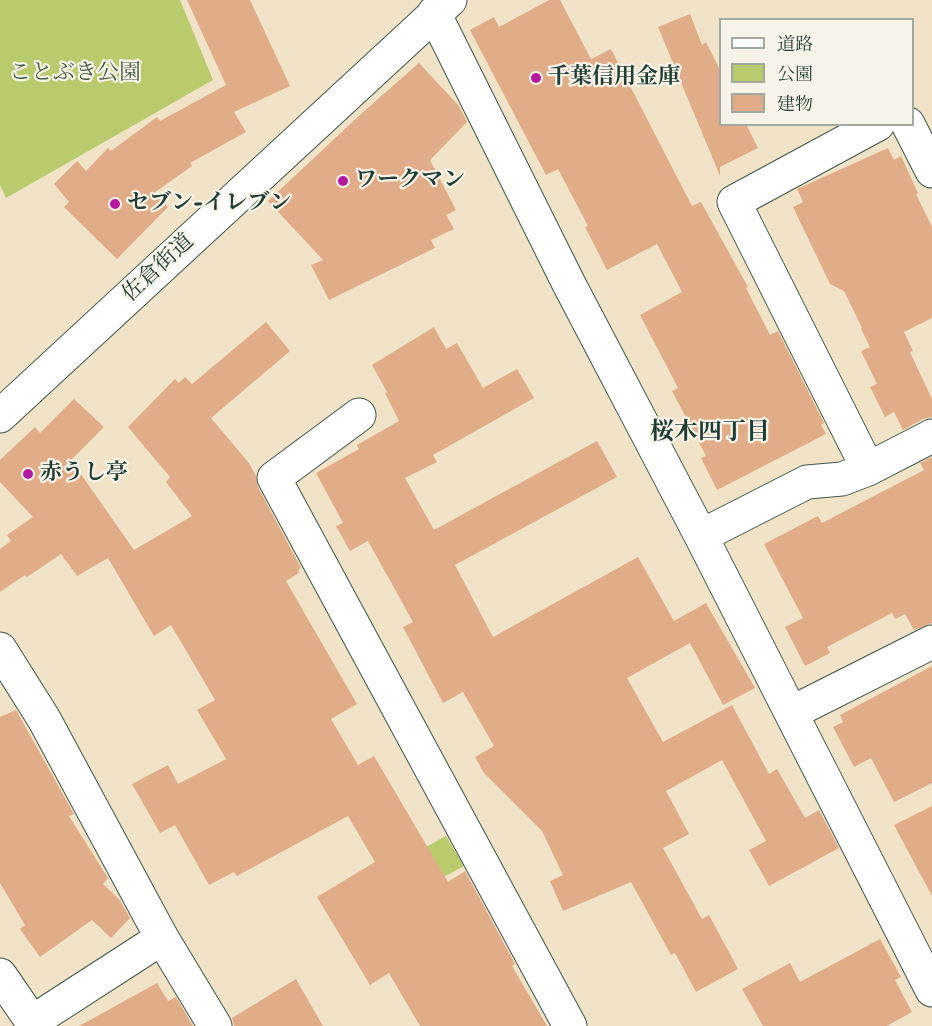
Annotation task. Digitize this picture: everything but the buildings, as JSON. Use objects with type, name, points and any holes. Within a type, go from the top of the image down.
[{"type":"main road","name":"佐倉街道","points":[[4,405],[442,7]]},
{"type":"main road","points":[[442,7],[569,284],[701,536],[932,990]]},
{"type":"main road","points":[[868,469],[734,202],[874,126]]},
{"type":"main road","points":[[909,126],[932,171]]},
{"type":"main road","points":[[359,415],[274,478],[570,1026]]},
{"type":"main road","points":[[701,536],[807,482],[842,479],[868,469],[932,436]]},
{"type":"main road","points":[[791,713],[932,642]]},
{"type":"main road","points":[[0,649],[44,719],[162,938],[215,1026]]},
{"type":"main road","points":[[0,975],[33,1024],[162,938]]},
{"type":"green space","name":"ことぶき公園","points":[[0,0],[180,0],[213,80],[6,198],[0,185]]},
{"type":"green space","points":[[446,836],[464,866],[388,907],[371,877]]},
{"type":"place","name":"千葉信用金庫","points":[[536,78]]},
{"type":"place","name":"ワークマン","points":[[343,181]]},
{"type":"place","name":"セブン-イレブン","points":[[115,204]]},
{"type":"place","name":"赤うし亭","points":[[28,474]]},
{"type":"district","name":"桜木四丁目","points":[[710,434]]}]
